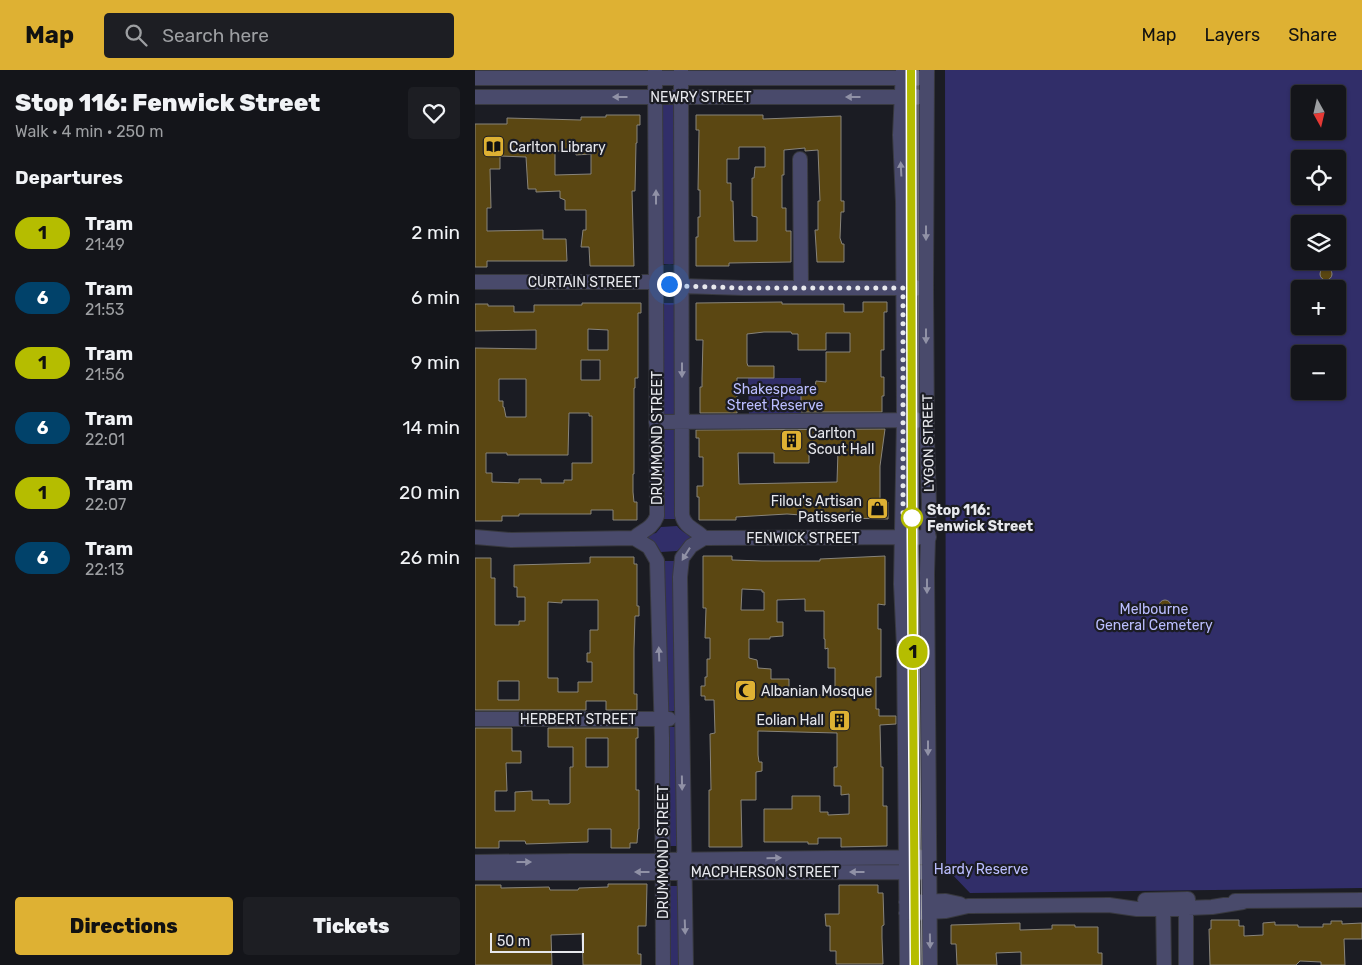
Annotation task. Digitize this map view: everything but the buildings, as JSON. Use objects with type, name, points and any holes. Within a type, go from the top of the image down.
[{"type":"street","name":"NEWRY STREET","points":[[475,78],[497,74],[927,74]]},
{"type":"street","points":[[497,74],[498,97]]},
{"type":"street","name":"DRUMMOND STREET","points":[[655,74],[657,516],[649,529],[634,538],[649,548],[657,561],[661,719],[663,965]]},
{"type":"street","name":"DRUMMOND STREET","points":[[681,74],[682,515],[683,522],[691,530],[704,538],[691,546],[681,560],[680,578],[686,965]]},
{"type":"street","name":"LYGON STREET","points":[[903,74],[900,143],[903,288],[901,584],[904,647],[907,965]]},
{"type":"street","name":"LYGON STREET","points":[[927,74],[926,288],[929,497],[927,574],[930,965]]},
{"type":"street","name":"NEWRY STREET","points":[[475,97],[927,97]]},
{"type":"street","points":[[800,159],[801,288]]},
{"type":"street","name":"CURTAIN STREET","points":[[475,282],[656,282],[681,286],[926,288]]},
{"type":"street","points":[[656,422],[927,420]]},
{"type":"street","points":[[475,537],[495,539],[634,538]]},
{"type":"street","name":"FENWICK STREET","points":[[704,538],[929,537]]},
{"type":"street","points":[[475,542],[495,539]]},
{"type":"street","name":"HERBERT STREET","points":[[475,719],[682,719]]},
{"type":"street","name":"MACPHERSON STREET","points":[[475,862],[663,866],[798,865],[929,857]]},
{"type":"street","name":"MACPHERSON STREET","points":[[798,865],[929,872]]},
{"type":"street","name":"MACPHERSON STREET","points":[[475,873],[663,866]]},
{"type":"street","points":[[906,907],[929,907],[946,901],[968,906],[1109,905],[1138,900],[1163,904],[1362,900]]},
{"type":"street","points":[[1163,904],[1164,965]]},
{"type":"street","points":[[1186,904],[1186,965]]},
{"type":"green space","name":"Melbourne General Cemetery","points":[[945,70],[1362,70],[1362,888],[970,893],[946,868]]},
{"type":"green space","points":[[659,105],[675,105],[677,264],[661,264]]},
{"type":"green space","points":[[661,303],[676,303],[676,412],[669,417],[663,415]]},
{"type":"green space","name":"Shakespeare Street Reserve","points":[[748,378],[801,378],[801,417],[749,417]]},
{"type":"green space","points":[[664,429],[674,429],[676,433],[675,519],[662,519],[662,433]]},
{"type":"green space","points":[[677,526],[686,533],[697,535],[677,551],[661,552],[656,544],[642,536],[656,533],[661,527]]},
{"type":"green space","points":[[662,561],[676,561],[678,711],[665,711]]},
{"type":"green space","points":[[664,727],[678,727],[679,846],[666,846]]},
{"type":"green space","points":[[666,886],[681,886],[681,965],[667,965]]},
{"type":"tram line","name":"1","points":[[911,70],[915,965]]},
{"type":"tram line","points":[[918,70],[918,537],[922,965]]},
{"type":"place","name":"Carlton Library","points":[[493,147]]},
{"type":"place","name":"Carlton Scout Hall","points":[[792,441]]},
{"type":"place","name":"Filou's Artisan Patisserie","points":[[878,509]]},
{"type":"place","name":"Stop 116: Fenwick Street","points":[[912,518]]},
{"type":"place","name":"Albanian Mosque","points":[[745,691]]},
{"type":"place","name":"Eolian Hall","points":[[840,720]]},
{"type":"route","points":[[669,284],[743,288],[903,288],[903,518],[912,518]]},
{"type":"park label","name":"Hardy Reserve","points":[[981,869]]}]
